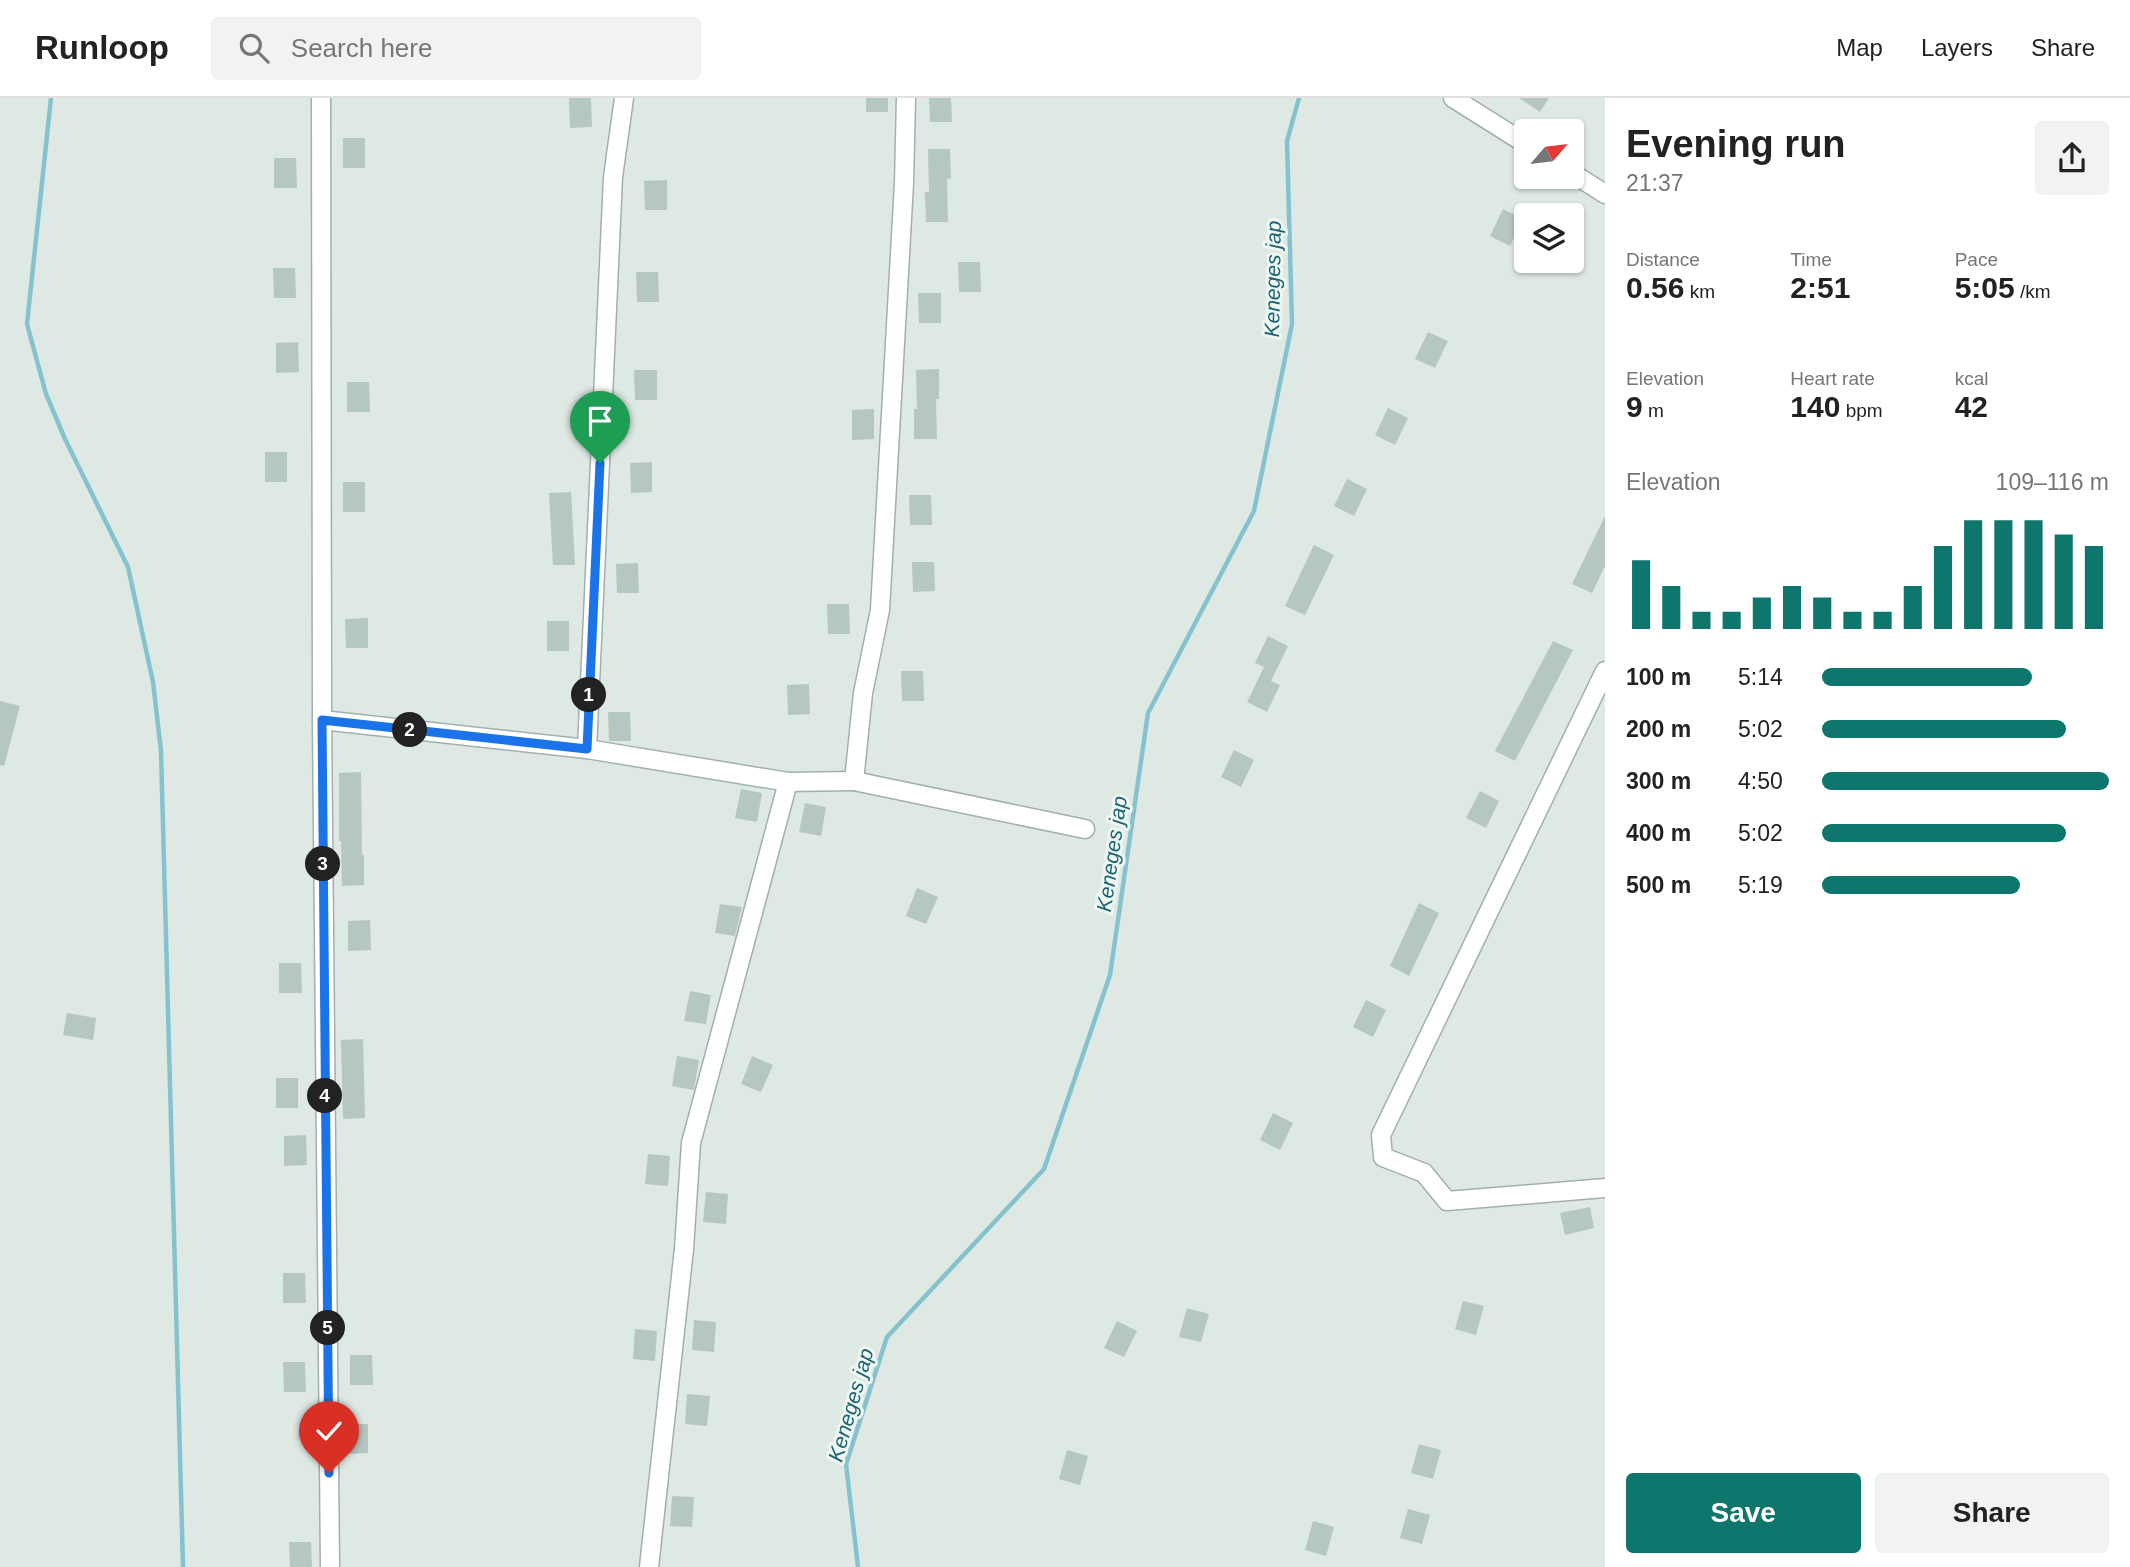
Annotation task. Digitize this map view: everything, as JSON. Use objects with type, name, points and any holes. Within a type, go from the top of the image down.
[{"type":"street","points":[[321,98],[322,720],[330,1567]]},
{"type":"street","points":[[587,749],[613,177],[624,98]]},
{"type":"street","points":[[853,781],[863,693],[880,610],[904,183],[906,98]]},
{"type":"street","points":[[1453,98],[1514,136]]},
{"type":"street","points":[[1584,181],[1605,194]]},
{"type":"street","points":[[1605,671],[1381,1135],[1383,1157],[1424,1173],[1447,1201],[1605,1188]]},
{"type":"street","points":[[322,720],[587,749],[788,782],[853,781],[1085,829]]},
{"type":"street","points":[[649,1567],[684,1249],[691,1143],[788,782]]},
{"type":"building","points":[[569,98],[591,98],[592,127],[570,128]]},
{"type":"building","points":[[866,98],[888,98],[888,112],[866,112]]},
{"type":"building","points":[[929,98],[951,98],[952,122],[930,122]]},
{"type":"building","points":[[1519,98],[1549,98],[1540,112]]},
{"type":"building","points":[[343,138],[365,138],[365,168],[343,168]]},
{"type":"building","points":[[928,149],[950,149],[951,178],[947,179],[948,222],[926,222],[925,192],[929,192]]},
{"type":"building","points":[[274,158],[296,158],[297,188],[274,188]]},
{"type":"building","points":[[667,180],[667,210],[645,210],[644,181]]},
{"type":"building","points":[[1503,209],[1514,214],[1514,238],[1510,246],[1490,236]]},
{"type":"building","points":[[958,262],[980,262],[981,292],[959,292]]},
{"type":"building","points":[[273,268],[295,268],[296,298],[274,298]]},
{"type":"building","points":[[636,272],[658,272],[659,302],[637,302]]},
{"type":"building","points":[[918,293],[941,293],[941,323],[919,323]]},
{"type":"building","points":[[1428,332],[1448,341],[1435,368],[1415,359]]},
{"type":"building","points":[[298,342],[299,372],[276,373],[276,343]]},
{"type":"building","points":[[939,369],[939,399],[936,399],[937,439],[914,439],[914,409],[917,409],[916,370]]},
{"type":"building","points":[[634,370],[657,370],[657,400],[635,400]]},
{"type":"building","points":[[347,382],[369,382],[370,412],[347,412]]},
{"type":"building","points":[[1388,408],[1408,418],[1395,445],[1375,435]]},
{"type":"building","points":[[874,409],[874,439],[852,440],[852,410]]},
{"type":"building","points":[[265,452],[287,452],[287,482],[265,482]]},
{"type":"building","points":[[652,462],[652,492],[631,493],[630,463]]},
{"type":"building","points":[[1347,479],[1367,489],[1354,516],[1334,506]]},
{"type":"building","points":[[343,482],[365,482],[365,512],[343,512]]},
{"type":"building","points":[[571,492],[575,565],[553,565],[549,493]]},
{"type":"building","points":[[909,495],[931,495],[932,525],[910,525]]},
{"type":"building","points":[[1605,516],[1605,566],[1592,593],[1572,584]]},
{"type":"building","points":[[1314,545],[1334,555],[1305,615],[1285,606]]},
{"type":"building","points":[[912,562],[934,562],[935,591],[913,592]]},
{"type":"building","points":[[638,563],[639,593],[617,593],[616,564]]},
{"type":"building","points":[[827,604],[849,604],[850,634],[828,634]]},
{"type":"building","points":[[368,618],[368,648],[346,648],[345,619]]},
{"type":"building","points":[[547,621],[569,621],[569,651],[547,651]]},
{"type":"building","points":[[1268,636],[1288,646],[1271,681],[1280,685],[1267,712],[1247,702],[1264,667],[1255,663]]},
{"type":"building","points":[[1553,641],[1573,650],[1515,761],[1495,751]]},
{"type":"building","points":[[901,671],[923,671],[924,701],[902,701]]},
{"type":"building","points":[[809,684],[810,714],[788,715],[787,685]]},
{"type":"building","points":[[0,701],[20,706],[4,766],[0,765]]},
{"type":"building","points":[[608,712],[630,712],[631,741],[609,741]]},
{"type":"building","points":[[1234,750],[1254,760],[1241,787],[1221,777]]},
{"type":"building","points":[[361,772],[364,885],[342,886],[339,773]]},
{"type":"building","points":[[741,789],[762,793],[757,822],[735,818]]},
{"type":"building","points":[[1480,791],[1499,801],[1486,828],[1466,818]]},
{"type":"building","points":[[805,803],[826,807],[821,836],[799,832]]},
{"type":"building","points":[[917,888],[938,897],[926,924],[906,916]]},
{"type":"building","points":[[1419,903],[1439,913],[1409,976],[1390,966]]},
{"type":"building","points":[[720,904],[742,907],[735,936],[715,933]]},
{"type":"building","points":[[370,920],[371,950],[348,951],[348,921]]},
{"type":"building","points":[[279,963],[301,963],[302,993],[279,993]]},
{"type":"building","points":[[690,991],[711,995],[706,1024],[684,1021]]},
{"type":"building","points":[[1366,1000],[1386,1010],[1373,1037],[1353,1027]]},
{"type":"building","points":[[67,1013],[96,1018],[93,1040],[63,1035]]},
{"type":"building","points":[[363,1039],[365,1118],[343,1119],[341,1040]]},
{"type":"building","points":[[677,1056],[699,1060],[694,1090],[672,1086]]},
{"type":"building","points":[[752,1056],[773,1065],[761,1092],[741,1084]]},
{"type":"building","points":[[276,1078],[298,1078],[298,1108],[276,1108]]},
{"type":"building","points":[[1273,1113],[1293,1123],[1280,1150],[1260,1140]]},
{"type":"building","points":[[306,1135],[307,1165],[284,1166],[284,1136]]},
{"type":"building","points":[[648,1154],[670,1156],[668,1186],[645,1184]]},
{"type":"building","points":[[706,1192],[728,1194],[726,1224],[703,1222]]},
{"type":"building","points":[[1590,1207],[1594,1228],[1565,1235],[1560,1213]]},
{"type":"building","points":[[283,1273],[305,1273],[306,1303],[283,1303]]},
{"type":"building","points":[[1463,1301],[1484,1306],[1476,1335],[1455,1329]]},
{"type":"building","points":[[1187,1308],[1209,1314],[1201,1342],[1179,1337]]},
{"type":"building","points":[[694,1320],[716,1322],[714,1352],[692,1350]]},
{"type":"building","points":[[1117,1321],[1137,1331],[1124,1357],[1104,1348]]},
{"type":"building","points":[[635,1329],[657,1331],[655,1361],[633,1359]]},
{"type":"building","points":[[350,1355],[372,1355],[373,1385],[350,1385]]},
{"type":"building","points":[[283,1362],[305,1362],[306,1392],[284,1392]]},
{"type":"building","points":[[687,1394],[710,1396],[707,1426],[685,1424]]},
{"type":"building","points":[[345,1424],[368,1424],[368,1453],[346,1454]]},
{"type":"building","points":[[1419,1444],[1441,1450],[1433,1479],[1411,1473]]},
{"type":"building","points":[[1067,1450],[1088,1456],[1080,1485],[1059,1479]]},
{"type":"building","points":[[672,1496],[694,1497],[692,1527],[670,1526]]},
{"type":"building","points":[[1408,1509],[1430,1515],[1422,1544],[1400,1538]]},
{"type":"building","points":[[1313,1521],[1334,1527],[1326,1556],[1305,1550]]},
{"type":"building","points":[[289,1542],[311,1542],[312,1567],[290,1567]]},
{"type":"waterway","points":[[51,98],[27,324],[46,394],[65,439],[128,567],[153,682],[161,751],[183,1567]]},
{"type":"waterway","name":"Keneges jap","points":[[858,1567],[846,1464],[887,1337],[1044,1169],[1110,975],[1148,713],[1254,511],[1292,324],[1287,141],[1299,98]]},
{"type":"route","points":[[329,1473],[322,720],[587,749],[600,463]]}]
